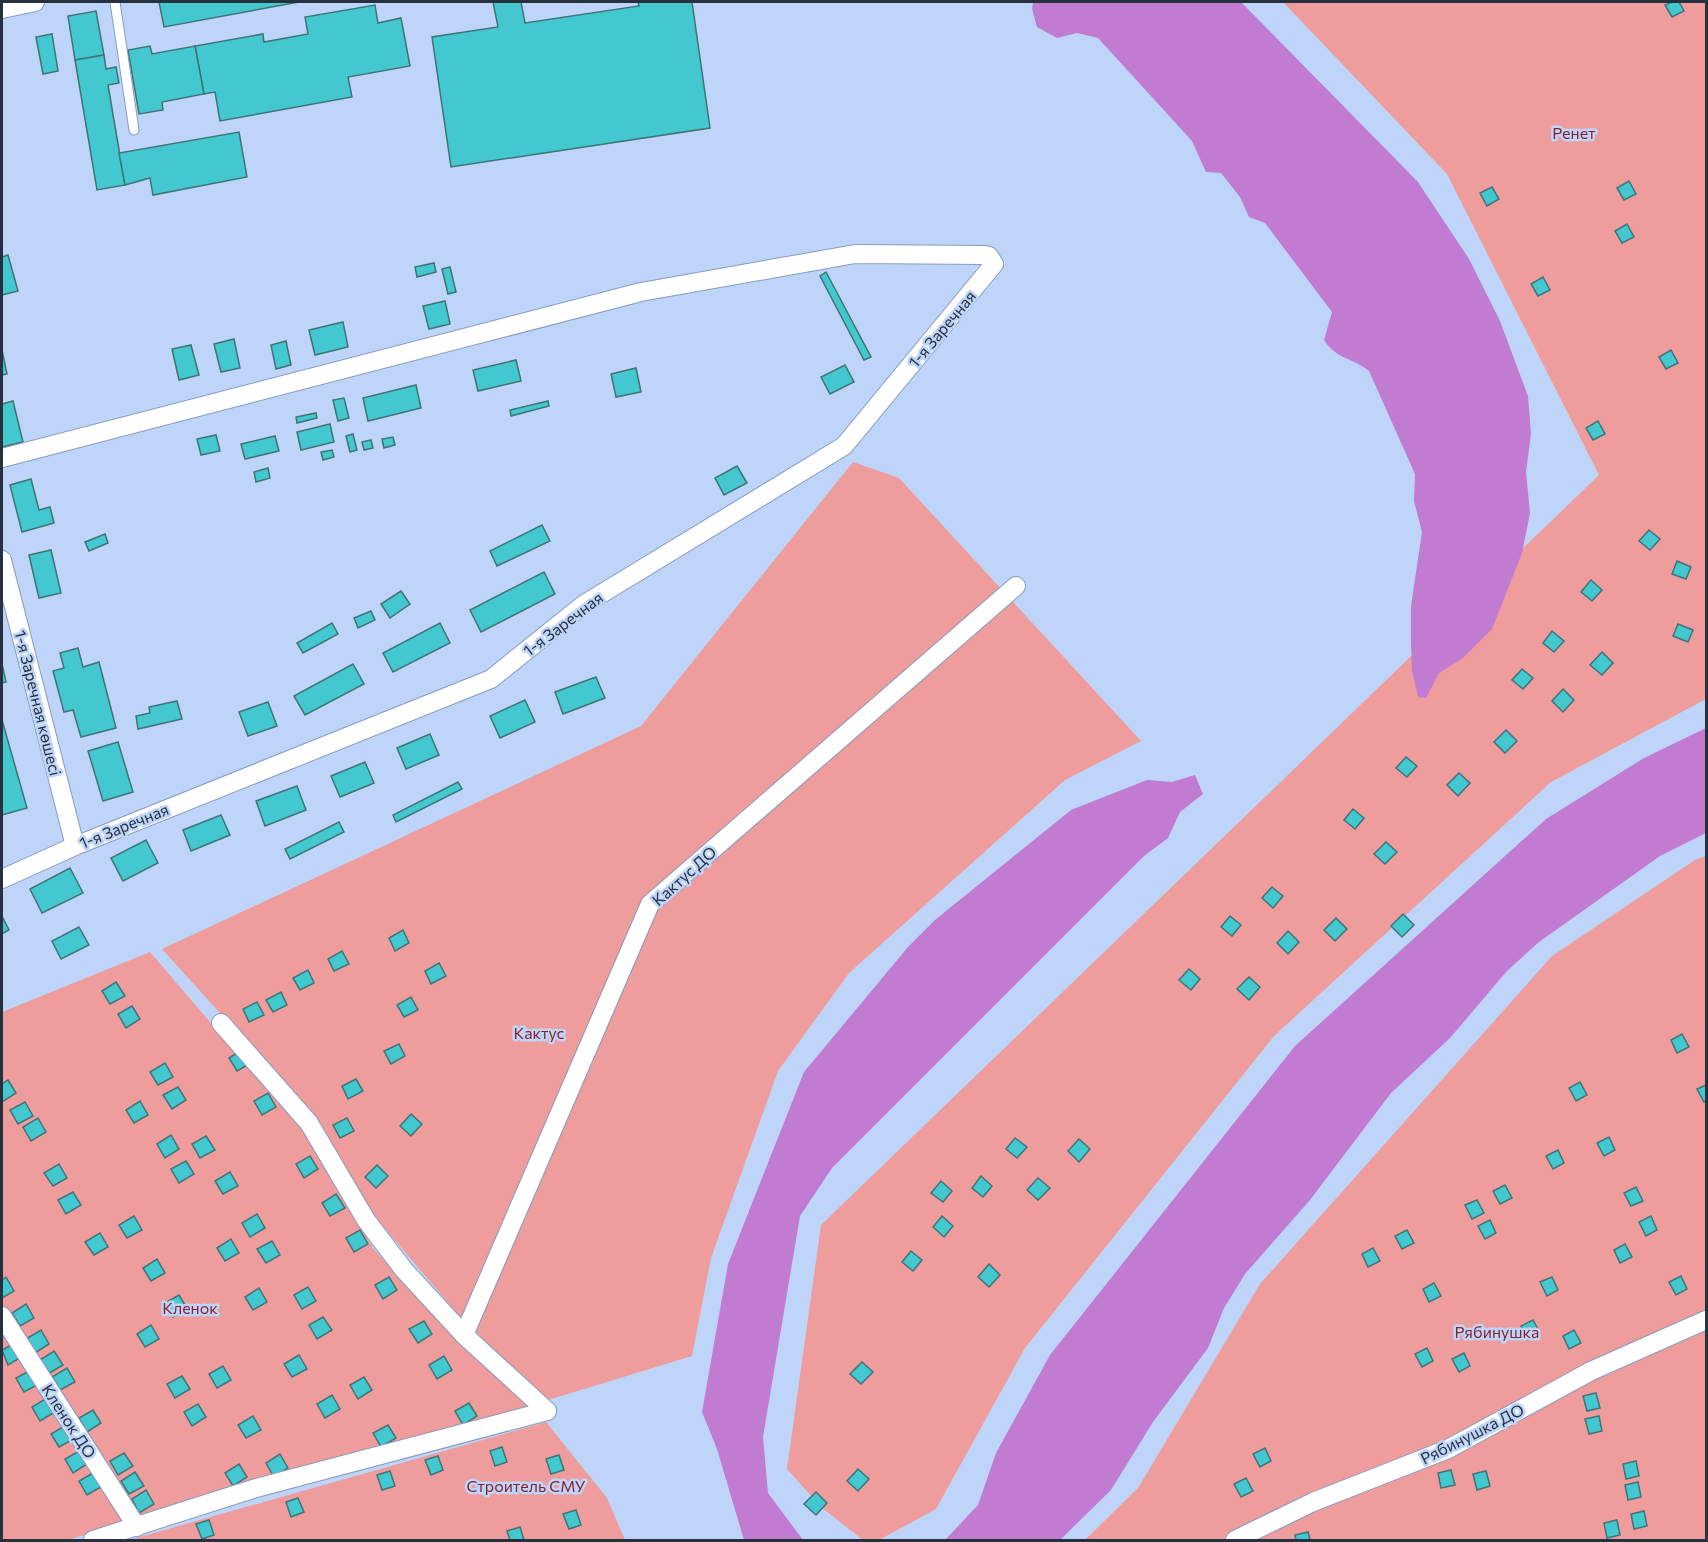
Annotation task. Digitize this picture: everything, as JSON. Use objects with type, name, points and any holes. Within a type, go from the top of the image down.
[{"type":"street","points":[[2,9],[34,2]]},
{"type":"street","name":"1-я Заречная","points":[[2,458],[641,292],[855,254],[985,255],[989,256],[994,264],[844,446],[583,605],[491,679],[75,846],[2,879]]},
{"type":"street","name":"1-я Заречная көшесі","points":[[2,560],[75,846]]},
{"type":"street","name":"Кактус ДО","points":[[464,1335],[650,904],[1016,586]]},
{"type":"street","points":[[93,1540],[256,1488],[547,1411],[464,1335],[404,1270],[366,1220],[309,1124],[221,1023]]},
{"type":"street","name":"Кленок ДО","points":[[2,1316],[137,1527]]},
{"type":"street","name":"Рябинушка ДО","points":[[1235,1540],[1313,1502],[1448,1449],[1591,1371],[1707,1320]]},
{"type":"lane","points":[[115,2],[134,130]]},
{"type":"green space","name":"Ренет","points":[[1283,2],[1706,2],[1706,699],[1551,782],[1274,1036],[1025,1348],[936,1509],[879,1540],[863,1540],[821,1507],[787,1469],[821,1225],[1599,475],[1447,174]]},
{"type":"green space","name":"Кактус","points":[[853,462],[899,478],[1141,741],[1065,780],[849,973],[778,1071],[711,1258],[692,1356],[548,1400],[460,1317],[376,1218],[314,1117],[162,949],[641,726]]},
{"type":"green space","name":"Рябинушка","points":[[1706,856],[1706,1540],[1085,1540],[1138,1488],[1260,1284],[1552,956],[1695,860]]},
{"type":"green space","name":"Кленок","points":[[150,952],[305,1133],[373,1248],[447,1330],[530,1406],[67,1540],[2,1540],[2,1012]]},
{"type":"green space","name":"Строитель СМУ","points":[[546,1422],[607,1498],[625,1540],[129,1540]]},
{"type":"shaded area","points":[[1033,2],[1241,2],[1418,182],[1469,259],[1500,321],[1528,396],[1531,434],[1526,472],[1530,513],[1522,553],[1492,629],[1463,658],[1439,673],[1426,698],[1418,697],[1412,671],[1411,606],[1422,532],[1414,501],[1415,474],[1369,371],[1339,355],[1324,340],[1332,312],[1265,223],[1249,217],[1240,197],[1221,173],[1206,172],[1192,141],[1098,38],[1077,33],[1057,38],[1037,27],[1032,9]]},
{"type":"shaded area","points":[[1706,728],[1706,833],[1660,856],[1539,942],[1507,971],[1450,1038],[1391,1093],[1310,1200],[1245,1274],[1224,1308],[1208,1348],[1153,1422],[1111,1490],[1060,1540],[945,1540],[978,1505],[996,1453],[1050,1355],[1295,1046],[1546,819],[1644,758]]},
{"type":"shaded area","points":[[1195,775],[1203,794],[1180,812],[1168,838],[1144,856],[832,1168],[800,1216],[763,1437],[768,1493],[803,1540],[744,1540],[717,1449],[702,1412],[728,1264],[804,1072],[908,947],[935,920],[1071,810],[1147,780],[1172,782]]},
{"type":"building","points":[[159,2],[299,2],[164,27]]},
{"type":"building","points":[[493,2],[521,2],[525,23],[639,6],[638,2],[692,2],[710,128],[451,167],[432,37],[498,27]]},
{"type":"building","points":[[1679,2],[1684,11],[1672,17],[1665,5]]},
{"type":"building","points":[[375,5],[378,23],[401,18],[410,66],[348,77],[352,97],[220,121],[215,92],[204,94],[195,46],[263,34],[264,42],[308,34],[305,17]]},
{"type":"building","points":[[96,11],[104,55],[75,60],[68,16]]},
{"type":"building","points":[[52,34],[58,71],[43,74],[36,37]]},
{"type":"building","points":[[150,46],[152,54],[195,46],[204,94],[162,102],[163,110],[139,114],[128,50]]},
{"type":"building","points":[[104,55],[106,69],[116,67],[119,83],[108,85],[125,185],[97,190],[75,60]]},
{"type":"building","points":[[239,132],[247,177],[153,195],[150,178],[125,185],[119,153]]},
{"type":"building","points":[[1629,181],[1636,194],[1624,200],[1617,188]]},
{"type":"building","points":[[1492,187],[1499,199],[1487,206],[1480,193]]},
{"type":"building","points":[[1627,224],[1634,237],[1622,243],[1615,231]]},
{"type":"building","points":[[8,255],[18,291],[2,295],[2,257]]},
{"type":"building","points":[[434,263],[436,272],[417,277],[415,267]]},
{"type":"building","points":[[450,267],[456,292],[448,294],[442,269]]},
{"type":"building","points":[[826,272],[871,357],[864,360],[820,276]]},
{"type":"building","points":[[1543,277],[1550,290],[1538,296],[1531,284]]},
{"type":"building","points":[[445,301],[450,324],[429,329],[423,306]]},
{"type":"building","points":[[343,322],[348,347],[315,355],[309,330]]},
{"type":"building","points":[[234,339],[240,368],[221,372],[214,344]]},
{"type":"building","points":[[286,341],[291,365],[276,369],[271,345]]},
{"type":"building","points":[[191,345],[199,375],[179,380],[172,349]]},
{"type":"building","points":[[2,350],[7,374],[2,375]]},
{"type":"building","points":[[1671,350],[1678,363],[1666,369],[1659,357]]},
{"type":"building","points":[[516,360],[521,381],[478,391],[473,370]]},
{"type":"building","points":[[845,365],[854,382],[830,394],[821,377]]},
{"type":"building","points":[[636,368],[641,392],[616,397],[611,374]]},
{"type":"building","points":[[416,385],[421,408],[368,421],[363,398]]},
{"type":"building","points":[[344,398],[349,418],[338,421],[333,400]]},
{"type":"building","points":[[13,401],[23,442],[2,447],[2,404]]},
{"type":"building","points":[[548,401],[549,406],[511,416],[510,410]]},
{"type":"building","points":[[316,413],[317,418],[297,423],[296,417]]},
{"type":"building","points":[[1598,421],[1605,434],[1593,440],[1586,428]]},
{"type":"building","points":[[330,424],[334,442],[301,450],[297,432]]},
{"type":"building","points":[[353,434],[357,450],[350,452],[346,436]]},
{"type":"building","points":[[216,435],[220,451],[201,455],[197,439]]},
{"type":"building","points":[[275,436],[279,451],[245,459],[241,444]]},
{"type":"building","points":[[393,437],[395,445],[384,448],[382,439]]},
{"type":"building","points":[[371,440],[373,448],[364,450],[362,442]]},
{"type":"building","points":[[332,450],[334,457],[323,460],[321,452]]},
{"type":"building","points":[[737,466],[747,483],[724,495],[715,478]]},
{"type":"building","points":[[268,468],[270,478],[256,482],[254,472]]},
{"type":"building","points":[[31,479],[39,510],[50,507],[54,523],[22,532],[10,485]]},
{"type":"building","points":[[542,525],[550,541],[497,566],[490,551]]},
{"type":"building","points":[[1649,530],[1660,539],[1650,550],[1639,541]]},
{"type":"building","points":[[105,534],[108,543],[89,551],[85,542]]},
{"type":"building","points":[[51,550],[61,593],[39,598],[29,555]]},
{"type":"building","points":[[1677,561],[1691,567],[1686,579],[1672,574]]},
{"type":"building","points":[[544,572],[555,594],[481,632],[470,610]]},
{"type":"building","points":[[1591,580],[1602,590],[1592,601],[1581,592]]},
{"type":"building","points":[[401,591],[410,604],[390,618],[381,604]]},
{"type":"building","points":[[371,611],[375,620],[358,628],[354,618]]},
{"type":"building","points":[[332,623],[338,634],[303,653],[297,643]]},
{"type":"building","points":[[440,623],[450,643],[393,672],[383,653]]},
{"type":"building","points":[[1678,624],[1693,630],[1688,642],[1673,636]]},
{"type":"building","points":[[1552,631],[1564,641],[1554,652],[1543,643]]},
{"type":"building","points":[[78,648],[83,667],[99,662],[116,728],[81,737],[73,710],[64,712],[53,671],[64,668],[60,653]]},
{"type":"building","points":[[1602,652],[1613,663],[1602,675],[1590,665]]},
{"type":"building","points":[[2,664],[6,682],[2,683]]},
{"type":"building","points":[[353,664],[364,684],[305,715],[294,696]]},
{"type":"building","points":[[1522,669],[1533,678],[1523,689],[1512,680]]},
{"type":"building","points":[[596,677],[605,698],[563,714],[555,692]]},
{"type":"building","points":[[1563,689],[1574,700],[1563,712],[1552,701]]},
{"type":"building","points":[[525,700],[535,722],[500,738],[490,716]]},
{"type":"building","points":[[177,701],[182,719],[138,729],[136,716],[150,713],[149,707]]},
{"type":"building","points":[[268,702],[277,726],[248,736],[239,712]]},
{"type":"building","points":[[2,720],[27,808],[2,815]]},
{"type":"building","points":[[1506,730],[1517,741],[1505,753],[1494,742]]},
{"type":"building","points":[[430,734],[439,755],[406,769],[397,748]]},
{"type":"building","points":[[118,742],[133,792],[103,801],[88,751]]},
{"type":"building","points":[[1406,757],[1417,766],[1407,777],[1396,768]]},
{"type":"building","points":[[365,762],[374,783],[340,797],[331,776]]},
{"type":"building","points":[[1459,773],[1470,783],[1458,796],[1447,785]]},
{"type":"building","points":[[458,782],[462,789],[396,822],[393,815]]},
{"type":"building","points":[[297,786],[306,810],[265,826],[256,801]]},
{"type":"building","points":[[1353,809],[1364,818],[1355,829],[1344,820]]},
{"type":"building","points":[[221,815],[230,835],[191,851],[183,830]]},
{"type":"building","points":[[339,822],[344,832],[290,859],[285,849]]},
{"type":"building","points":[[146,840],[158,863],[123,881],[111,858]]},
{"type":"building","points":[[1386,842],[1397,852],[1385,864],[1374,854]]},
{"type":"building","points":[[70,868],[83,893],[42,913],[30,889]]},
{"type":"building","points":[[1272,887],[1283,896],[1273,908],[1262,898]]},
{"type":"building","points":[[1403,914],[1414,925],[1402,937],[1391,926]]},
{"type":"building","points":[[2,916],[9,930],[2,934]]},
{"type":"building","points":[[1230,916],[1241,925],[1232,936],[1221,927]]},
{"type":"building","points":[[1336,918],[1347,929],[1335,941],[1324,930]]},
{"type":"building","points":[[79,927],[89,945],[61,959],[52,941]]},
{"type":"building","points":[[403,930],[409,943],[395,951],[389,938]]},
{"type":"building","points":[[1288,931],[1299,942],[1288,954],[1277,943]]},
{"type":"building","points":[[342,951],[349,964],[334,971],[328,959]]},
{"type":"building","points":[[439,963],[446,976],[431,984],[425,971]]},
{"type":"building","points":[[1189,969],[1200,979],[1191,990],[1179,980]]},
{"type":"building","points":[[308,970],[314,983],[300,990],[293,978]]},
{"type":"building","points":[[1249,977],[1260,987],[1249,1000],[1237,989]]},
{"type":"building","points":[[116,982],[125,996],[110,1004],[102,991]]},
{"type":"building","points":[[281,992],[287,1005],[273,1012],[266,1000]]},
{"type":"building","points":[[411,997],[418,1010],[404,1017],[397,1005]]},
{"type":"building","points":[[257,1002],[264,1015],[249,1022],[243,1009]]},
{"type":"building","points":[[132,1006],[140,1019],[126,1028],[118,1014]]},
{"type":"building","points":[[1682,1034],[1689,1047],[1677,1053],[1671,1040]]},
{"type":"building","points":[[399,1044],[405,1056],[391,1064],[384,1051]]},
{"type":"building","points":[[243,1049],[251,1063],[237,1071],[229,1058]]},
{"type":"building","points":[[165,1063],[173,1077],[158,1085],[150,1072]]},
{"type":"building","points":[[356,1079],[363,1091],[348,1099],[342,1086]]},
{"type":"building","points":[[8,1080],[16,1093],[2,1102],[2,1084]]},
{"type":"building","points":[[1580,1082],[1587,1095],[1576,1101],[1569,1088]]},
{"type":"building","points":[[1706,1085],[1706,1101],[1704,1102],[1697,1089]]},
{"type":"building","points":[[178,1087],[186,1100],[172,1109],[163,1095]]},
{"type":"building","points":[[268,1093],[276,1107],[262,1115],[254,1101]]},
{"type":"building","points":[[140,1101],[148,1115],[134,1123],[126,1110]]},
{"type":"building","points":[[25,1102],[33,1116],[18,1124],[10,1110]]},
{"type":"building","points":[[411,1114],[422,1124],[411,1136],[400,1126]]},
{"type":"building","points":[[38,1118],[46,1132],[31,1141],[23,1127]]},
{"type":"building","points":[[347,1118],[354,1131],[340,1138],[333,1125]]},
{"type":"building","points":[[171,1135],[179,1149],[165,1158],[157,1144]]},
{"type":"building","points":[[206,1136],[215,1150],[200,1158],[192,1144]]},
{"type":"building","points":[[1609,1137],[1615,1150],[1604,1156],[1597,1143]]},
{"type":"building","points":[[1015,1138],[1027,1147],[1017,1158],[1006,1149]]},
{"type":"building","points":[[1079,1139],[1090,1149],[1079,1162],[1068,1151]]},
{"type":"building","points":[[1558,1150],[1564,1163],[1553,1169],[1546,1156]]},
{"type":"building","points":[[310,1156],[318,1169],[304,1178],[296,1164]]},
{"type":"building","points":[[186,1161],[194,1174],[179,1183],[171,1169]]},
{"type":"building","points":[[59,1164],[67,1178],[53,1186],[44,1173]]},
{"type":"building","points":[[377,1165],[388,1176],[376,1188],[365,1177]]},
{"type":"building","points":[[230,1172],[238,1186],[223,1194],[215,1181]]},
{"type":"building","points":[[981,1176],[992,1186],[983,1197],[972,1188]]},
{"type":"building","points":[[1038,1178],[1050,1188],[1038,1200],[1027,1190]]},
{"type":"building","points":[[941,1181],[952,1191],[943,1202],[931,1193]]},
{"type":"building","points":[[1505,1185],[1512,1198],[1500,1204],[1493,1191]]},
{"type":"building","points":[[1636,1187],[1643,1201],[1631,1206],[1624,1193]]},
{"type":"building","points":[[73,1192],[81,1205],[66,1214],[58,1200]]},
{"type":"building","points":[[336,1194],[345,1208],[330,1216],[322,1203]]},
{"type":"building","points":[[1477,1200],[1484,1213],[1472,1219],[1465,1205]]},
{"type":"building","points":[[257,1214],[265,1228],[250,1237],[242,1223]]},
{"type":"building","points":[[134,1216],[142,1230],[127,1238],[119,1225]]},
{"type":"building","points":[[942,1216],[953,1226],[944,1237],[933,1227]]},
{"type":"building","points":[[1651,1216],[1657,1230],[1646,1236],[1639,1222]]},
{"type":"building","points":[[1490,1220],[1496,1233],[1485,1239],[1478,1226]]},
{"type":"building","points":[[360,1230],[368,1244],[354,1252],[346,1238]]},
{"type":"building","points":[[1407,1230],[1414,1243],[1402,1249],[1395,1236]]},
{"type":"building","points":[[100,1233],[108,1247],[94,1255],[85,1242]]},
{"type":"building","points":[[231,1239],[239,1253],[225,1261],[217,1248]]},
{"type":"building","points":[[272,1241],[280,1255],[266,1263],[257,1249]]},
{"type":"building","points":[[1625,1244],[1632,1257],[1620,1263],[1614,1250]]},
{"type":"building","points":[[1373,1248],[1380,1261],[1368,1267],[1362,1254]]},
{"type":"building","points":[[911,1251],[922,1260],[913,1271],[902,1262]]},
{"type":"building","points":[[157,1259],[165,1273],[151,1281],[143,1268]]},
{"type":"building","points":[[989,1264],[1000,1275],[989,1287],[978,1277]]},
{"type":"building","points":[[1681,1276],[1687,1289],[1676,1295],[1669,1282]]},
{"type":"building","points":[[6,1277],[14,1291],[2,1298],[2,1280]]},
{"type":"building","points":[[389,1277],[397,1290],[383,1299],[375,1285]]},
{"type":"building","points":[[1552,1277],[1558,1290],[1547,1296],[1540,1282]]},
{"type":"building","points":[[1434,1283],[1441,1296],[1429,1302],[1423,1289]]},
{"type":"building","points":[[308,1287],[316,1301],[302,1309],[294,1295]]},
{"type":"building","points":[[259,1288],[267,1302],[253,1310],[245,1297]]},
{"type":"building","points":[[179,1295],[187,1308],[173,1317],[165,1303]]},
{"type":"building","points":[[26,1304],[34,1318],[20,1326],[12,1313]]},
{"type":"building","points":[[323,1317],[332,1330],[317,1339],[309,1325]]},
{"type":"building","points":[[1533,1320],[1540,1333],[1528,1340],[1521,1326]]},
{"type":"building","points":[[424,1321],[432,1334],[418,1343],[409,1329]]},
{"type":"building","points":[[151,1325],[159,1339],[145,1347],[137,1334]]},
{"type":"building","points":[[41,1330],[49,1344],[35,1353],[26,1339]]},
{"type":"building","points":[[1574,1330],[1581,1343],[1569,1349],[1563,1336]]},
{"type":"building","points":[[15,1343],[23,1356],[8,1365],[2,1350]]},
{"type":"building","points":[[1427,1348],[1433,1361],[1422,1367],[1415,1354]]},
{"type":"building","points":[[54,1351],[63,1365],[48,1374],[40,1360]]},
{"type":"building","points":[[1464,1353],[1470,1366],[1459,1372],[1452,1359]]},
{"type":"building","points":[[299,1355],[307,1369],[292,1377],[284,1364]]},
{"type":"building","points":[[444,1356],[452,1370],[437,1379],[429,1365]]},
{"type":"building","points":[[862,1362],[873,1372],[861,1384],[850,1374]]},
{"type":"building","points":[[223,1366],[231,1380],[217,1388],[209,1374]]},
{"type":"building","points":[[67,1368],[75,1382],[60,1390],[52,1377]]},
{"type":"building","points":[[31,1370],[39,1384],[24,1392],[16,1378]]},
{"type":"building","points":[[182,1376],[190,1389],[175,1398],[167,1384]]},
{"type":"building","points":[[364,1377],[372,1390],[358,1399],[350,1385]]},
{"type":"building","points":[[1596,1393],[1600,1408],[1587,1411],[1583,1396]]},
{"type":"building","points":[[332,1395],[340,1409],[325,1418],[317,1404]]},
{"type":"building","points":[[47,1398],[55,1412],[40,1421],[32,1407]]},
{"type":"building","points":[[469,1403],[477,1416],[463,1425],[455,1411]]},
{"type":"building","points":[[198,1404],[206,1417],[192,1426],[184,1412]]},
{"type":"building","points":[[93,1410],[101,1423],[87,1432],[79,1418]]},
{"type":"building","points":[[253,1416],[261,1430],[246,1438],[238,1425]]},
{"type":"building","points":[[1599,1416],[1602,1431],[1589,1434],[1585,1419]]},
{"type":"building","points":[[66,1425],[74,1439],[59,1447],[51,1434]]},
{"type":"building","points":[[388,1425],[396,1438],[381,1447],[373,1433]]},
{"type":"building","points":[[502,1447],[507,1462],[495,1466],[490,1451]]},
{"type":"building","points":[[1265,1448],[1271,1461],[1260,1467],[1253,1454]]},
{"type":"building","points":[[79,1451],[87,1464],[73,1473],[65,1459]]},
{"type":"building","points":[[124,1453],[133,1466],[118,1475],[110,1461]]},
{"type":"building","points":[[280,1454],[288,1468],[274,1477],[266,1463]]},
{"type":"building","points":[[559,1455],[564,1470],[551,1474],[546,1459]]},
{"type":"building","points":[[438,1456],[443,1470],[431,1475],[425,1460]]},
{"type":"building","points":[[1636,1461],[1639,1476],[1626,1479],[1623,1464]]},
{"type":"building","points":[[239,1464],[247,1477],[233,1486],[225,1473]]},
{"type":"building","points":[[858,1469],[869,1479],[858,1491],[847,1481]]},
{"type":"building","points":[[1451,1470],[1455,1485],[1441,1488],[1438,1473]]},
{"type":"building","points":[[390,1471],[395,1486],[382,1490],[377,1475]]},
{"type":"building","points":[[1486,1471],[1490,1486],[1477,1490],[1473,1474]]},
{"type":"building","points":[[135,1472],[144,1486],[129,1494],[121,1481]]},
{"type":"building","points":[[93,1473],[101,1487],[87,1495],[79,1481]]},
{"type":"building","points":[[1246,1478],[1253,1491],[1241,1497],[1234,1484]]},
{"type":"building","points":[[1638,1482],[1641,1497],[1628,1500],[1625,1485]]},
{"type":"building","points":[[146,1490],[154,1504],[139,1513],[132,1499]]},
{"type":"building","points":[[816,1492],[827,1503],[816,1515],[804,1504]]},
{"type":"building","points":[[298,1498],[304,1512],[291,1517],[286,1502]]},
{"type":"building","points":[[576,1510],[581,1525],[569,1529],[563,1514]]},
{"type":"building","points":[[1644,1511],[1647,1526],[1634,1529],[1631,1514]]},
{"type":"building","points":[[209,1520],[214,1535],[202,1539],[196,1524]]},
{"type":"building","points":[[1617,1520],[1620,1535],[1607,1538],[1604,1523]]},
{"type":"building","points":[[520,1527],[524,1540],[510,1540],[507,1531]]},
{"type":"building","points":[[1308,1532],[1310,1540],[1296,1540],[1295,1535]]}]
